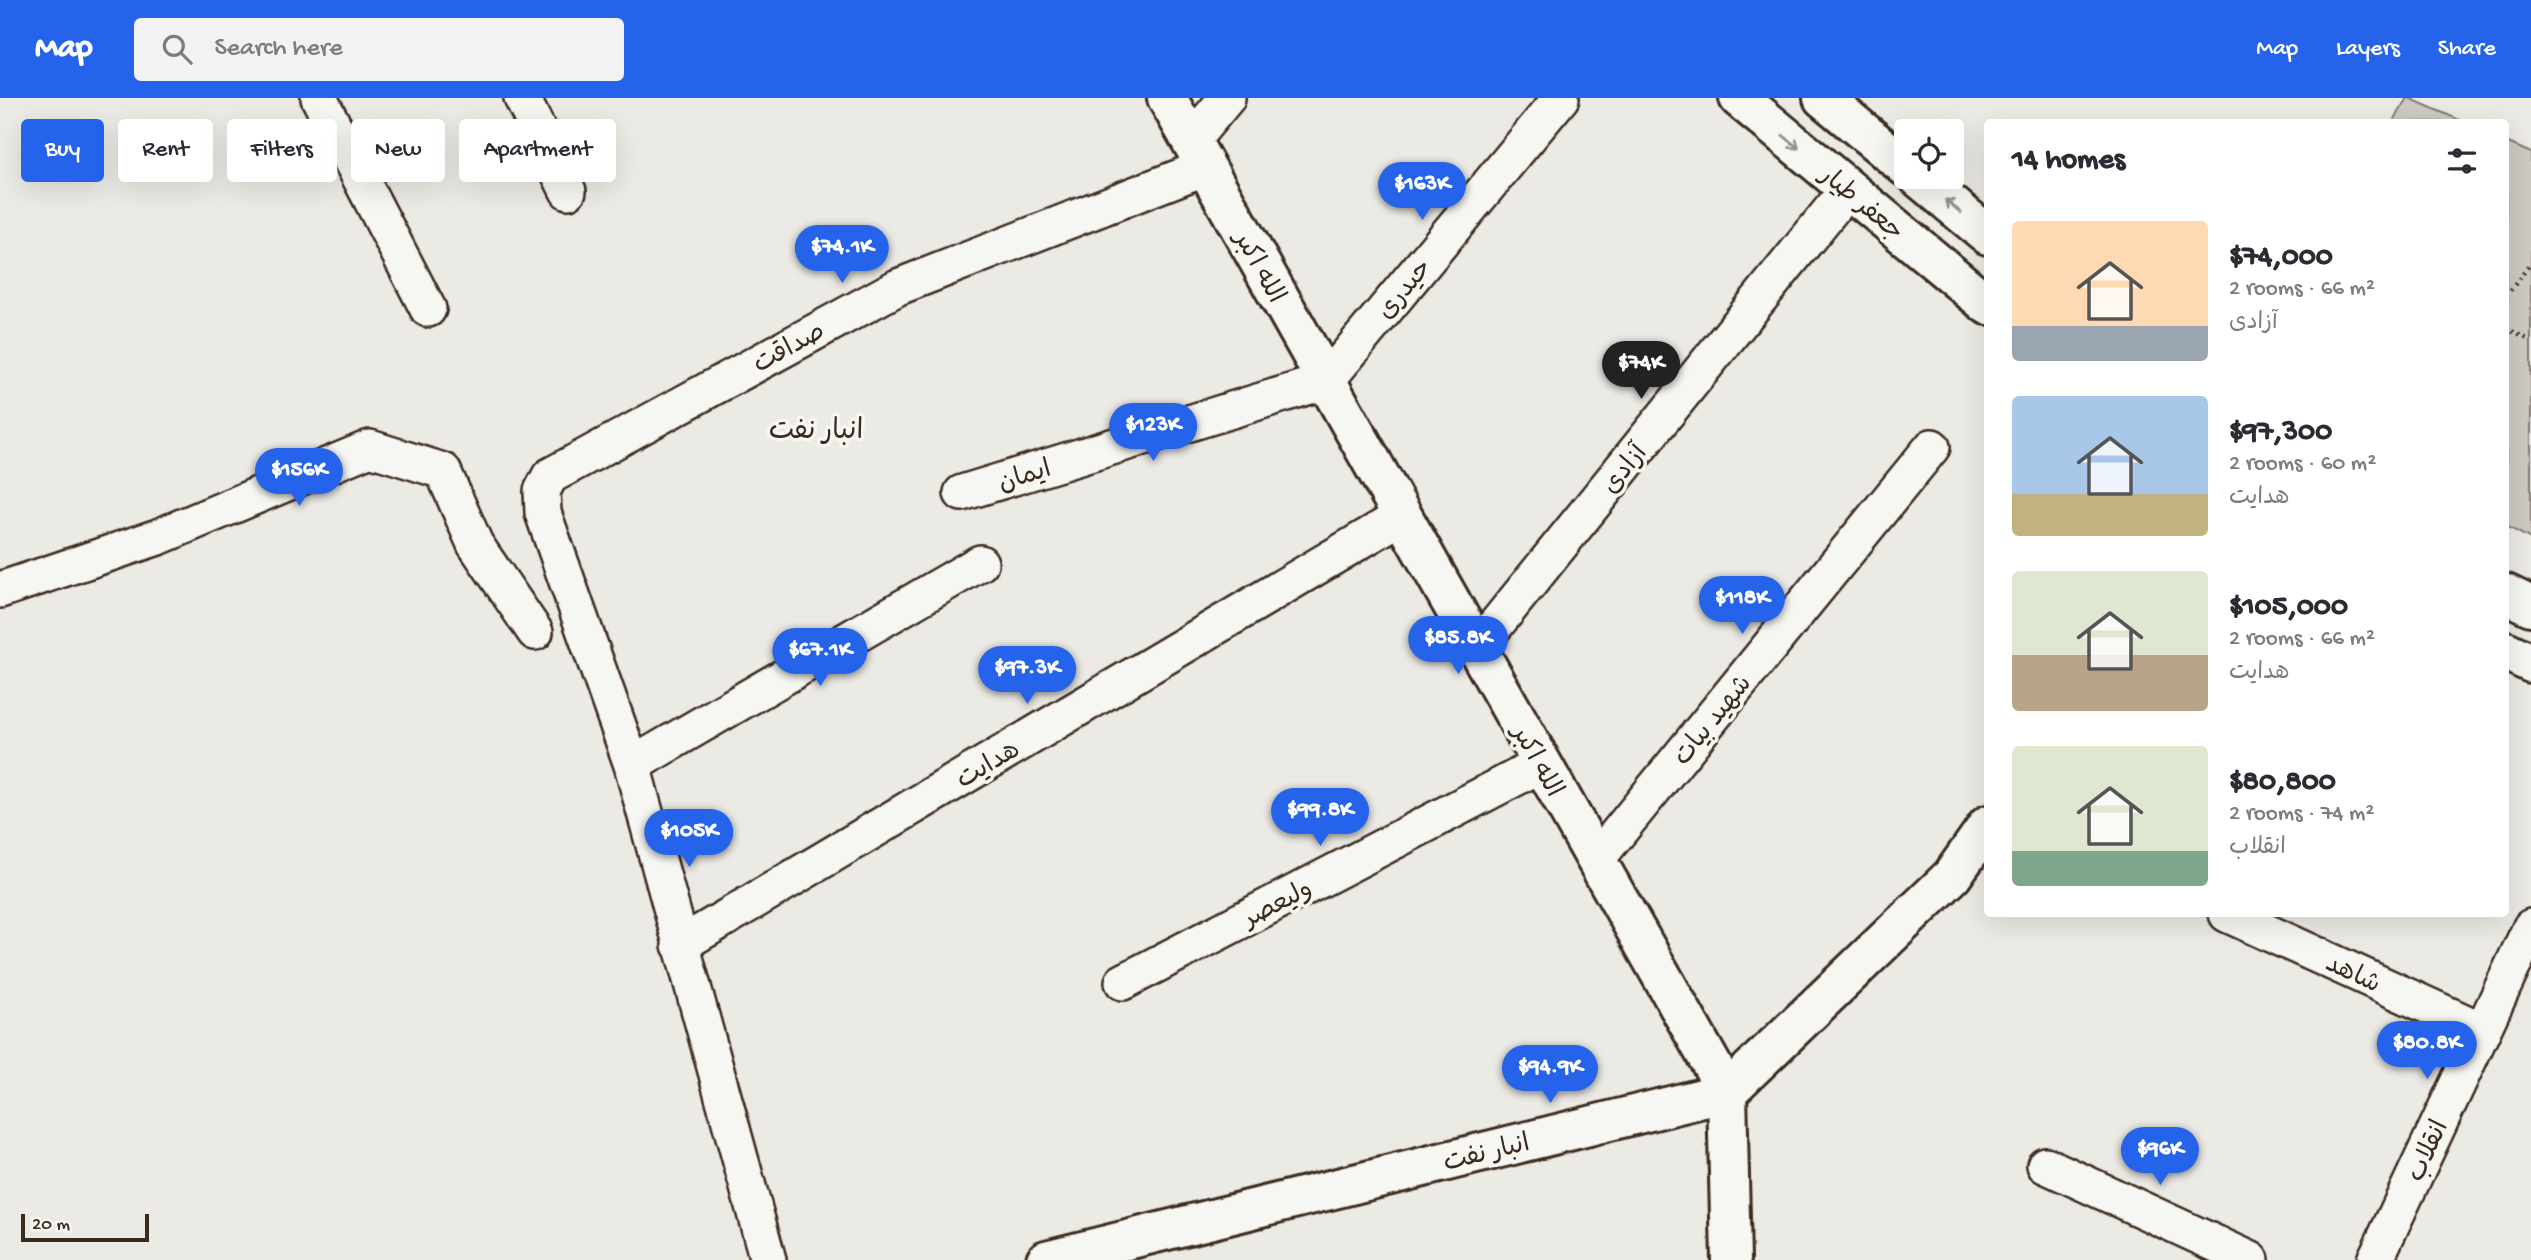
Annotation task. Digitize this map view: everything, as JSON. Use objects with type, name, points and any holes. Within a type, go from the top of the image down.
[{"type":"street","points":[[319,98],[428,309]]},
{"type":"street","points":[[522,98],[568,191]]},
{"type":"street","name":"الله اکبر","points":[[1167,98],[1727,1092],[1731,1260]]},
{"type":"street","points":[[1198,154],[1227,98]]},
{"type":"street","name":"حیدری","points":[[1326,381],[1561,98]]},
{"type":"street","name":"جعفر طیار","points":[[1739,98],[1984,302]]},
{"type":"street","name":"جعفر طیار","points":[[1823,98],[1894,157]]},
{"type":"street","name":"صداقت","points":[[632,765],[542,513],[542,491],[550,476],[898,286],[1198,154]]},
{"type":"street","name":"آزادی","points":[[1477,648],[1848,189]]},
{"type":"street","name":"جعفر طیار","points":[[1932,189],[1984,232]]},
{"type":"street","name":"ایمان","points":[[962,493],[1326,381]]},
{"type":"street","name":"شهید بیات","points":[[1596,860],[1932,447]]},
{"type":"street","points":[[0,590],[158,537],[370,448],[443,471],[475,544],[535,632]]},
{"type":"street","name":"هدایت","points":[[680,945],[1402,516]]},
{"type":"street","points":[[768,1260],[632,765],[980,563]]},
{"type":"street","points":[[2509,595],[2531,606]]},
{"type":"street","points":[[2509,652],[2531,663]]},
{"type":"street","name":"ولیعصر","points":[[1123,982],[1542,764]]},
{"type":"street","name":"انبار نفت","points":[[1046,1260],[1727,1092],[1952,876],[1984,831]]},
{"type":"street","name":"شاهد","points":[[2234,917],[2481,1030]]},
{"type":"street","name":"انقلاب","points":[[2375,1260],[2531,927]]},
{"type":"street","points":[[2045,1165],[2251,1260]]},
{"type":"path","points":[[2509,292],[2531,263]]},
{"type":"path","points":[[2509,330],[2531,341]]},
{"type":"shaded area","points":[[2409,98],[2457,119],[2395,119]]},
{"type":"shaded area","points":[[2509,143],[2531,153],[2531,539],[2509,528]]},
{"type":"district","name":"انبار نفت","points":[[816,428]]}]
